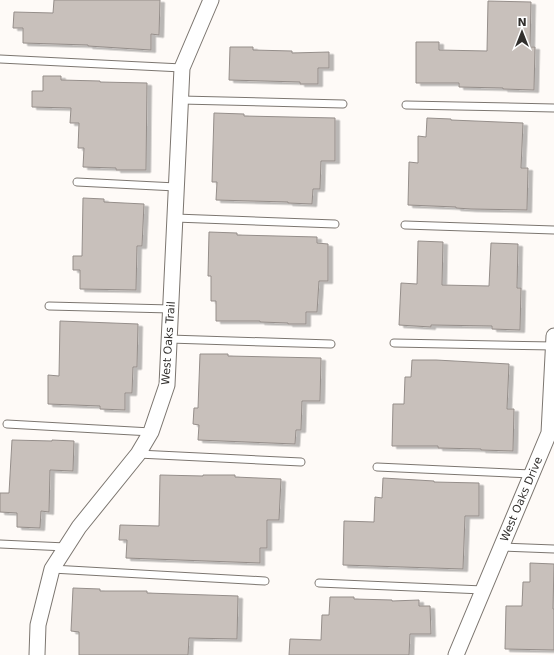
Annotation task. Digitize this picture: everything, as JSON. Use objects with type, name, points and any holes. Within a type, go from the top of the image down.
[{"type":"street","name":"West Oaks Trail","points":[[37,655],[38,625],[52,569],[79,527],[138,454],[151,432],[167,385],[182,68],[211,0]]},
{"type":"street","name":"West Oaks Drive","points":[[456,655],[532,474],[552,433],[554,336]]},
{"type":"lane","points":[[0,59],[182,68]]},
{"type":"lane","points":[[181,100],[343,104]]},
{"type":"lane","points":[[406,105],[554,108]]},
{"type":"lane","points":[[77,182],[176,186]]},
{"type":"lane","points":[[175,218],[335,224]]},
{"type":"lane","points":[[405,225],[554,230]]},
{"type":"lane","points":[[49,306],[171,309]]},
{"type":"lane","points":[[169,339],[331,344]]},
{"type":"lane","points":[[394,343],[554,346]]},
{"type":"lane","points":[[7,424],[151,432]]},
{"type":"lane","points":[[138,454],[301,462]]},
{"type":"lane","points":[[377,467],[532,474]]},
{"type":"lane","points":[[0,544],[66,547]]},
{"type":"lane","points":[[501,547],[554,549]]},
{"type":"lane","points":[[52,569],[265,581]]},
{"type":"lane","points":[[319,584],[483,590]]},
{"type":"building","points":[[54,0],[160,0],[159,35],[151,34],[151,50],[88,45],[23,43],[23,28],[13,28],[14,12],[53,13]]},
{"type":"building","points":[[488,1],[531,2],[530,47],[535,47],[534,90],[459,87],[459,83],[416,83],[416,42],[439,42],[439,50],[487,51]]},
{"type":"building","points":[[230,47],[253,47],[253,50],[292,51],[292,53],[329,52],[329,68],[318,68],[318,84],[229,80]]},
{"type":"building","points":[[43,76],[61,76],[61,80],[147,83],[146,170],[116,170],[116,168],[83,167],[84,148],[78,148],[79,123],[70,123],[71,108],[32,107],[32,91],[43,91]]},
{"type":"building","points":[[214,113],[244,114],[244,116],[335,118],[335,161],[321,161],[320,189],[313,189],[312,204],[216,200],[217,182],[212,182]]},
{"type":"building","points":[[427,118],[523,123],[521,168],[528,168],[527,210],[471,209],[408,205],[409,162],[418,163],[418,136],[426,137]]},
{"type":"building","points":[[83,198],[104,199],[104,202],[144,204],[142,246],[137,246],[136,290],[80,289],[80,270],[73,270],[73,256],[82,256]]},
{"type":"building","points":[[209,232],[237,233],[237,235],[317,237],[317,243],[328,244],[328,281],[319,281],[317,312],[306,312],[306,324],[260,321],[216,321],[216,301],[211,301],[211,276],[208,276]]},
{"type":"building","points":[[418,241],[443,242],[442,285],[489,286],[491,243],[518,244],[517,288],[521,288],[520,330],[492,329],[492,326],[431,325],[431,327],[399,325],[401,283],[417,284]]},
{"type":"building","points":[[60,321],[138,324],[137,367],[133,367],[132,393],[125,393],[125,410],[100,409],[100,406],[48,404],[48,375],[59,376]]},
{"type":"building","points":[[200,354],[321,358],[320,401],[302,401],[301,430],[296,430],[295,444],[198,440],[199,425],[193,424],[194,408],[198,408]]},
{"type":"building","points":[[412,360],[509,364],[507,409],[514,409],[513,451],[438,448],[438,446],[392,446],[393,404],[404,404],[405,377],[411,377]]},
{"type":"building","points":[[12,440],[74,441],[73,471],[50,470],[49,512],[41,511],[40,528],[17,527],[17,513],[0,512],[0,493],[9,493]]},
{"type":"building","points":[[160,475],[235,475],[235,477],[281,479],[279,520],[267,520],[267,548],[260,548],[260,563],[126,558],[127,540],[119,540],[120,525],[159,526]]},
{"type":"building","points":[[383,478],[434,482],[479,483],[479,516],[465,516],[463,569],[343,565],[344,521],[374,522],[375,497],[382,498]]},
{"type":"building","points":[[530,563],[554,564],[554,650],[505,649],[506,606],[522,606],[523,582],[530,582]]},
{"type":"building","points":[[73,588],[100,589],[100,591],[147,591],[147,593],[238,596],[237,639],[189,638],[188,655],[79,655],[79,632],[71,631]]},
{"type":"building","points":[[330,597],[354,597],[354,599],[392,601],[419,600],[419,606],[430,606],[431,634],[410,634],[409,655],[289,655],[290,639],[321,640],[322,615],[329,615]]}]
